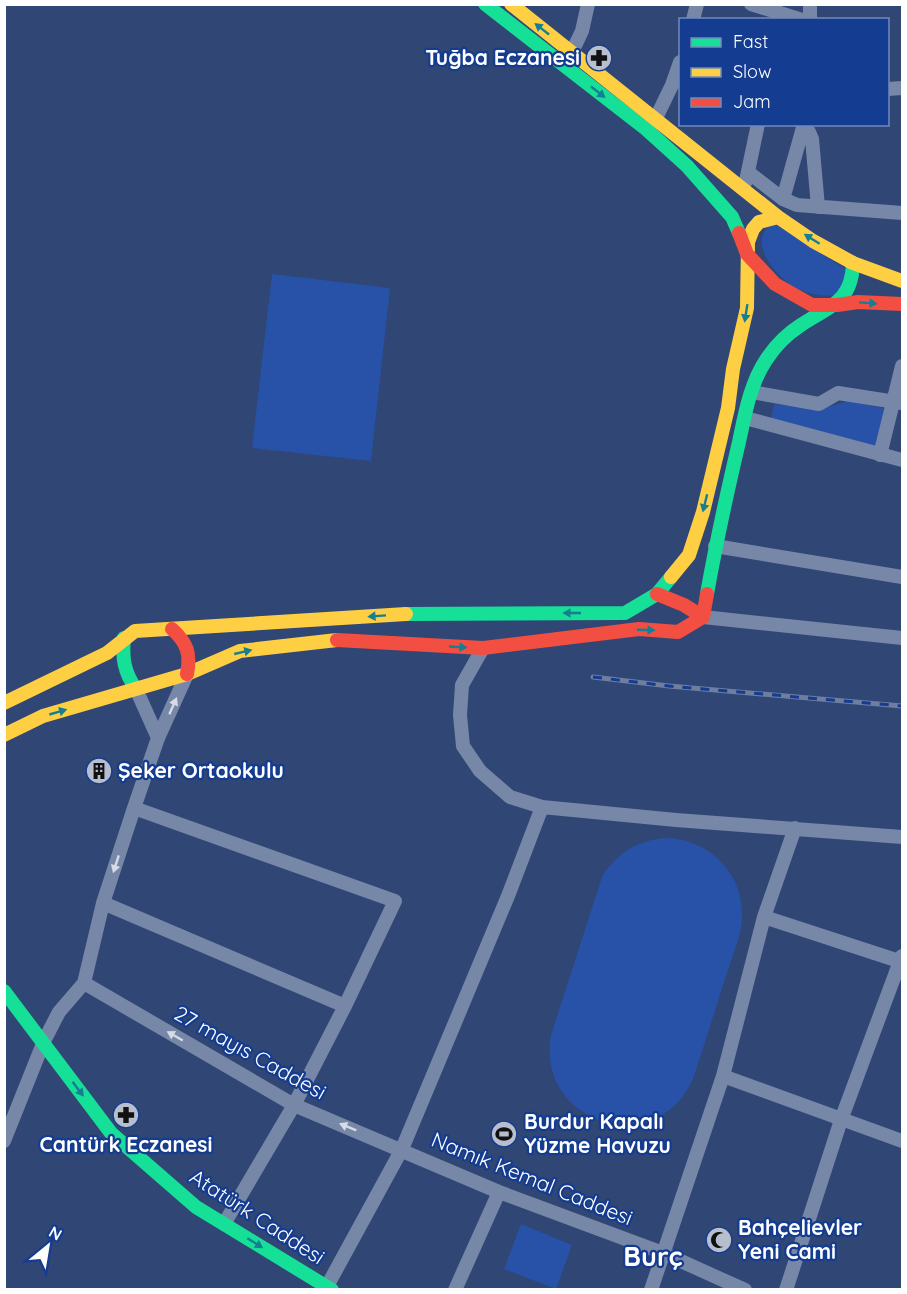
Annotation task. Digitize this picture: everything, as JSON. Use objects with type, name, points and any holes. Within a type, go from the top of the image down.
[{"type":"main road","points":[[486,4],[646,129],[687,166],[732,217],[747,254],[775,284],[812,305],[858,302],[903,304]]},
{"type":"main road","points":[[519,7],[655,120],[778,217],[813,241],[854,263],[903,281]]},
{"type":"main road","points":[[4,703],[107,653],[135,631],[417,613],[625,613],[657,594],[689,555],[703,512],[728,408],[733,369],[747,308],[748,242],[753,229],[759,222],[778,217]]},
{"type":"main road","points":[[4,735],[43,716],[187,674],[240,651],[331,640],[483,648],[639,629],[678,632],[703,617],[715,546],[745,418],[764,361],[778,343],[800,325],[837,305],[850,288],[854,276],[854,263]]},
{"type":"main road","points":[[657,594],[684,605],[703,617]]},
{"type":"main road","points":[[172,629],[186,642],[191,656],[187,674]]},
{"type":"main road","points":[[124,638],[122,654],[126,677],[136,689]]},
{"type":"main road","name":"Atatürk Caddesi","points":[[4,991],[44,1041],[111,1133],[196,1207],[328,1289]]},
{"type":"street","points":[[572,52],[582,31],[588,4]]},
{"type":"street","points":[[751,4],[794,18]]},
{"type":"street","points":[[655,120],[679,67]]},
{"type":"street","points":[[745,189],[758,126]]},
{"type":"street","points":[[783,199],[803,126],[812,139],[818,207]]},
{"type":"street","points":[[748,172],[783,199],[797,205],[903,213]]},
{"type":"street","points":[[880,455],[898,402],[903,366]]},
{"type":"street","points":[[752,392],[819,404],[838,393],[898,402]]},
{"type":"street","points":[[745,418],[903,460]]},
{"type":"street","points":[[715,546],[903,577]]},
{"type":"street","points":[[703,617],[903,638]]},
{"type":"street","points":[[483,648],[462,685],[460,715],[464,746],[480,771],[510,797],[542,807],[676,820],[903,837]]},
{"type":"street","points":[[4,1141],[44,1041],[59,1012],[84,983],[103,903],[134,808],[158,738],[187,674]]},
{"type":"street","points":[[136,689],[158,738]]},
{"type":"street","points":[[328,1289],[402,1149],[508,896],[542,807]]},
{"type":"street","points":[[134,808],[395,901],[294,1105],[224,1224]]},
{"type":"street","points":[[651,1290],[723,1076],[764,916],[795,828]]},
{"type":"street","points":[[103,903],[345,1006]]},
{"type":"street","points":[[764,916],[902,960],[842,1120],[786,1290]]},
{"type":"street","name":"27 mayıs Caddesi","points":[[84,983],[294,1105],[402,1149]]},
{"type":"street","points":[[723,1076],[903,1141]]},
{"type":"street","name":"Namık Kemal Caddesi","points":[[402,1149],[499,1192],[663,1253],[745,1290]]},
{"type":"street","points":[[455,1290],[499,1192]]},
{"type":"shaded area","points":[[774,223],[848,271],[837,295],[824,296],[804,291],[792,286],[774,270],[764,253],[762,236],[766,229]]},
{"type":"shaded area","points":[[272,274],[390,288],[371,461],[252,448]]},
{"type":"shaded area","points":[[849,401],[887,409],[877,448],[771,419],[774,404],[819,409]]},
{"type":"shaded area","points":[[668,838],[683,840],[710,852],[730,873],[741,900],[742,915],[737,944],[695,1073],[679,1101],[657,1118],[632,1124],[605,1122],[581,1111],[562,1092],[551,1067],[551,1035],[602,877],[615,860],[630,848],[648,841]]},
{"type":"shaded area","points":[[521,1224],[572,1245],[556,1289],[504,1269]]},
{"type":"railway","points":[[593,677],[669,686],[902,706]]},
{"type":"traffic: fast","points":[[485,4],[646,129],[687,166],[732,217],[739,233]]},
{"type":"traffic: fast","points":[[707,594],[744,421],[760,369],[782,341],[844,295],[852,276],[853,263]]},
{"type":"traffic: fast","points":[[406,614],[625,613],[657,594],[671,577]]},
{"type":"traffic: fast","points":[[124,638],[125,665],[136,689]]},
{"type":"traffic: fast","points":[[4,991],[111,1133],[196,1207],[332,1290]]},
{"type":"traffic: slow","points":[[511,4],[778,217],[813,241],[853,263],[902,281]]},
{"type":"traffic: slow","points":[[671,577],[689,555],[703,512],[728,408],[733,369],[747,308],[748,242],[753,229],[759,222],[778,217]]},
{"type":"traffic: slow","points":[[4,703],[107,653],[135,631],[406,614]]},
{"type":"traffic: slow","points":[[4,735],[43,716],[187,674],[240,651],[337,640]]},
{"type":"traffic: jam","points":[[739,233],[747,254],[775,284],[812,305],[858,302],[902,304]]},
{"type":"traffic: jam","points":[[657,594],[684,605],[703,617]]},
{"type":"traffic: jam","points":[[337,640],[483,648],[639,629],[678,632],[703,617],[707,594]]},
{"type":"traffic: jam","points":[[172,629],[187,649],[187,674]]},
{"type":"place","name":"Tuğba Eczanesi","points":[[599,58]]},
{"type":"place","name":"Şeker Ortaokulu","points":[[99,771]]},
{"type":"place","name":"Cantürk Eczanesi","points":[[126,1115]]},
{"type":"place","name":"Burdur Kapalı Yüzme Havuzu","points":[[504,1134]]},
{"type":"place","name":"Bahçelievler Yeni Cami","points":[[719,1240]]},
{"type":"district","name":"Burç","points":[[653,1257]]}]
